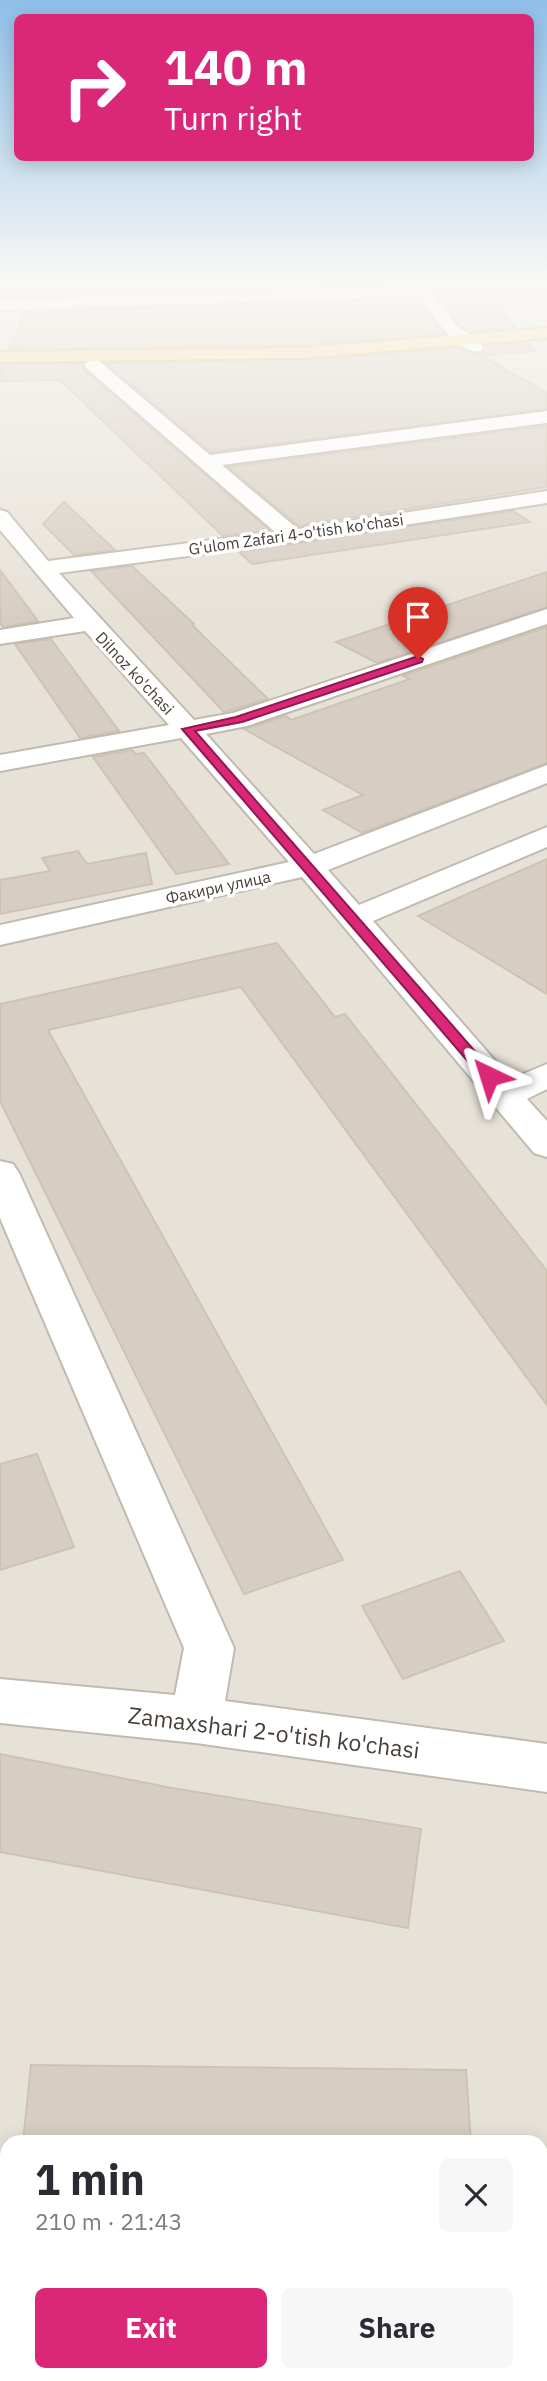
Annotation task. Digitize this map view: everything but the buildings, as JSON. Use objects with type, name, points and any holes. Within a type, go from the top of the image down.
[{"type":"street","points":[[127,394],[293,536]]},
{"type":"street","points":[[206,461],[547,417]]},
{"type":"street","name":"G'ulom Zafari 4-o'tish ko'chasi","points":[[45,568],[293,536],[547,497]]},
{"type":"street","name":"Dilnoz ko'chasi","points":[[4,526],[45,568],[88,623],[187,729],[354,918],[547,1145]]},
{"type":"street","points":[[0,763],[238,720],[547,616]]},
{"type":"street","points":[[0,637],[88,623]]},
{"type":"street","name":"Факири улица","points":[[0,935],[308,867],[547,773]]},
{"type":"street","points":[[354,918],[547,836]]},
{"type":"street","points":[[505,1096],[547,1075]]},
{"type":"street","points":[[0,1173],[209,1647],[196,1720]]},
{"type":"street","name":"Zamaxshari 2-o'tish ko'chasi","points":[[0,1701],[196,1720],[547,1768]]},
{"type":"shaded area","points":[[0,394],[547,394],[547,2135],[0,2135]]},
{"type":"route","points":[[418,659],[238,720],[187,729],[489,1076]]}]
